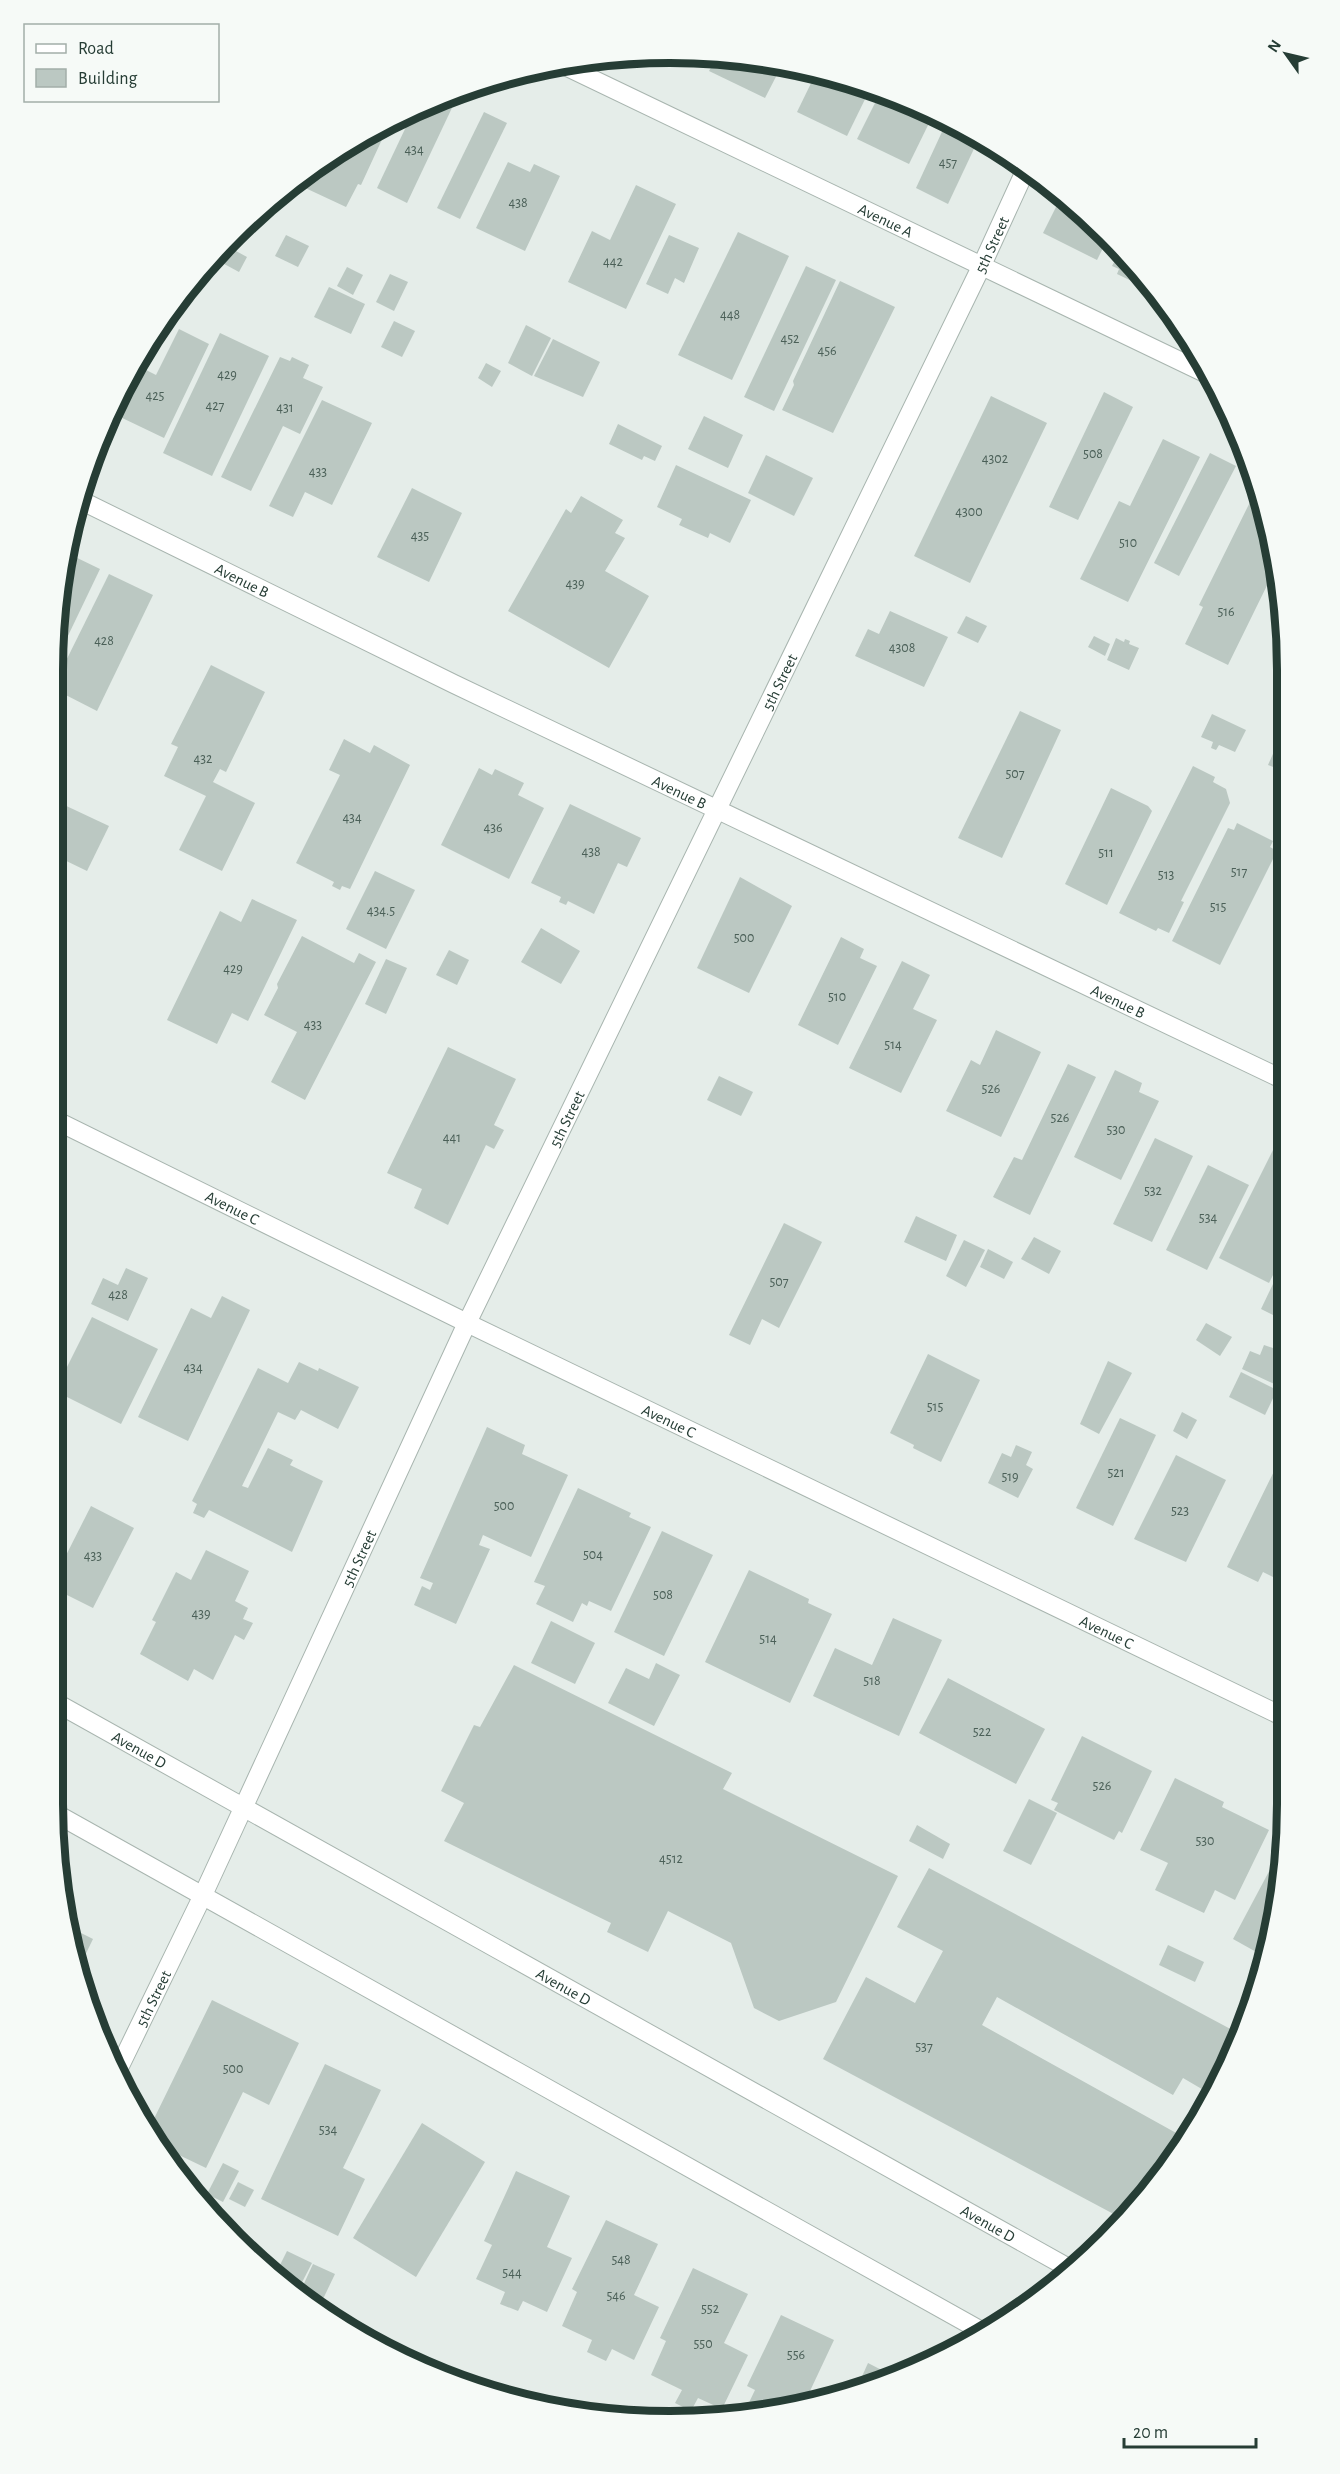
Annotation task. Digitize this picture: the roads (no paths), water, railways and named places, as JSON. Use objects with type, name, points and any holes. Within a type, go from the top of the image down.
[{"type":"street","name":"Avenue A","points":[[575,71],[1197,369]]},
{"type":"street","name":"5th Street","points":[[122,2063],[203,1895],[467,1323],[982,265],[1023,176]]},
{"type":"street","name":"Avenue B","points":[[87,503],[454,684],[717,807],[1277,1077]]},
{"type":"street","name":"Avenue C","points":[[63,1124],[467,1323],[1277,1714]]},
{"type":"street","name":"Avenue D","points":[[63,1706],[1064,2265]]},
{"type":"street","points":[[63,1818],[977,2328]]}]
